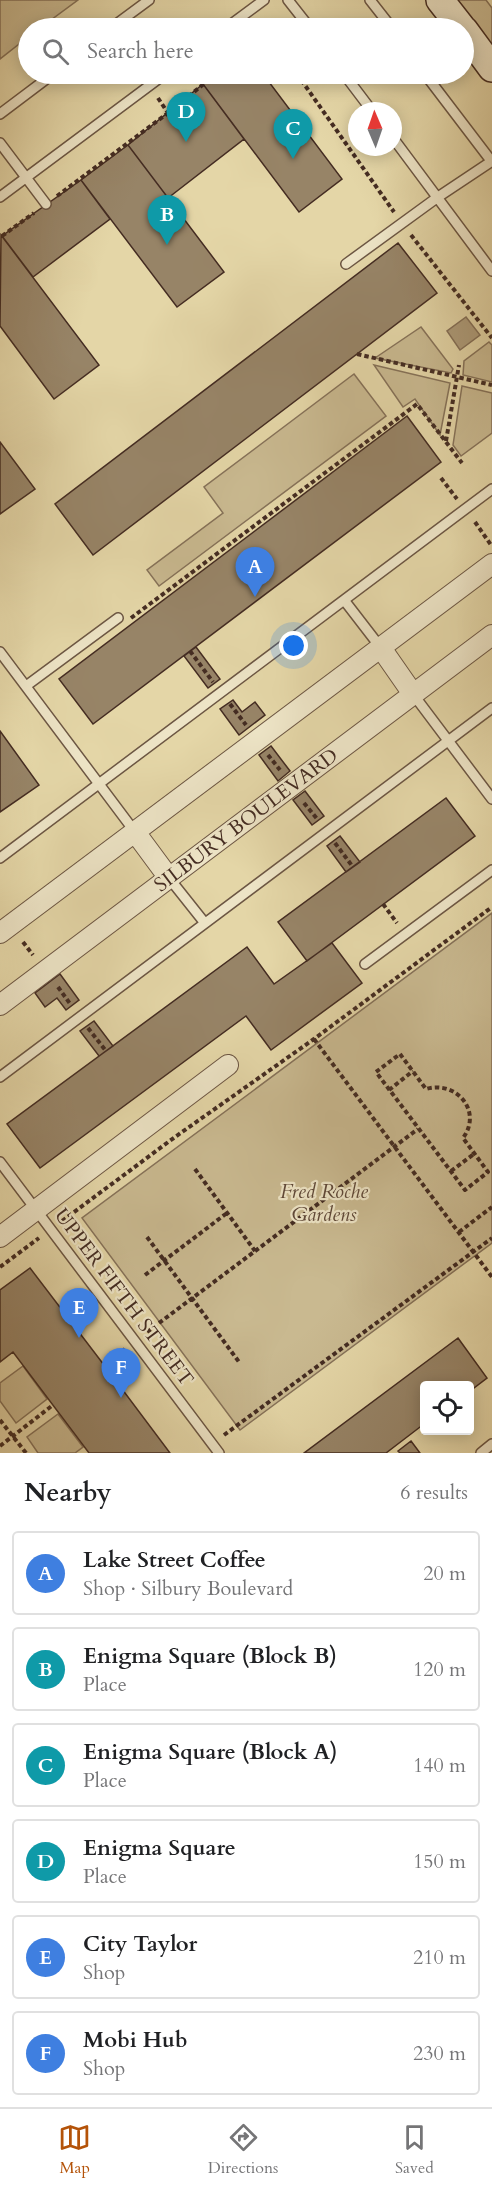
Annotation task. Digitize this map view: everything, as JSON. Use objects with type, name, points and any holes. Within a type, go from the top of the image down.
[{"type":"street","points":[[440,0],[454,18]]},
{"type":"street","points":[[474,44],[492,68]]},
{"type":"street","points":[[0,933],[492,564]]},
{"type":"street","name":"SILBURY BOULEVARD","points":[[0,1005],[492,635]]},
{"type":"street","points":[[381,648],[413,694]]},
{"type":"street","points":[[135,832],[169,878]]},
{"type":"street","points":[[0,1237],[228,1065]]},
{"type":"lane","points":[[125,18],[149,0]]},
{"type":"lane","points":[[240,18],[264,0]]},
{"type":"lane","points":[[288,0],[302,18]]},
{"type":"lane","points":[[370,0],[384,18]]},
{"type":"lane","points":[[0,114],[39,84]]},
{"type":"lane","points":[[0,197],[152,84]]},
{"type":"lane","points":[[352,84],[365,102]]},
{"type":"lane","points":[[346,264],[438,197],[492,162],[433,84]]},
{"type":"lane","points":[[0,143],[46,204]]},
{"type":"lane","points":[[402,150],[492,271]]},
{"type":"lane","points":[[0,858],[99,786],[492,489]]},
{"type":"lane","points":[[344,600],[381,648]]},
{"type":"lane","points":[[26,686],[118,618]]},
{"type":"lane","points":[[0,652],[135,832]]},
{"type":"lane","points":[[413,694],[492,799]]},
{"type":"lane","points":[[0,1077],[492,708]]},
{"type":"lane","points":[[365,964],[492,870]]},
{"type":"lane","points":[[169,878],[204,922]]},
{"type":"lane","name":"UPPER FIFTH STREET","points":[[0,1162],[219,1453]]},
{"type":"lane","points":[[481,1453],[492,1444]]},
{"type":"path","points":[[2,236],[204,84]]},
{"type":"path","points":[[304,84],[402,223],[492,338]]},
{"type":"path","points":[[357,354],[492,385]]},
{"type":"path","points":[[446,442],[459,365]]},
{"type":"path","points":[[118,618],[123,624],[417,404],[462,463]]},
{"type":"path","points":[[190,651],[353,867]]},
{"type":"path","points":[[383,904],[405,933]]},
{"type":"path","points":[[0,1267],[492,907]]},
{"type":"path","points":[[314,1038],[492,1277]]},
{"type":"path","points":[[400,1054],[426,1089],[446,1088],[459,1095],[465,1101],[470,1117],[463,1138],[488,1172],[465,1190],[389,1090],[376,1072],[400,1054]]},
{"type":"path","points":[[389,1090],[413,1071]]},
{"type":"path","points":[[104,1365],[418,1129]]},
{"type":"path","points":[[451,1172],[474,1154]]},
{"type":"path","points":[[195,1170],[255,1251]]},
{"type":"path","points":[[459,1232],[492,1207]]},
{"type":"path","points":[[145,1275],[227,1213]]},
{"type":"path","points":[[147,1237],[239,1362]]},
{"type":"path","points":[[212,1444],[492,1238]]},
{"type":"path","points":[[0,1446],[53,1405]]},
{"type":"path","points":[[0,1420],[26,1453]]},
{"type":"green space","points":[[0,0],[78,0],[54,18],[18,18],[18,45],[0,59]]},
{"type":"green space","points":[[456,0],[486,0],[492,8],[492,48],[474,24],[474,18],[470,18]]},
{"type":"green space","points":[[421,327],[453,369],[451,373],[375,358]]},
{"type":"green space","points":[[489,342],[492,345],[492,382],[463,375],[464,361]]},
{"type":"green space","points":[[374,365],[450,383],[440,435],[415,399],[403,407]]},
{"type":"green space","points":[[354,374],[386,416],[159,586],[147,570],[223,513],[204,487]]},
{"type":"green space","points":[[462,386],[492,393],[492,433],[461,456],[453,445]]},
{"type":"green space","name":"Fred Roche Gardens","points":[[492,913],[492,1243],[240,1430],[82,1218]]},
{"type":"green space","points":[[23,1366],[47,1399],[16,1423],[0,1401],[0,1383]]},
{"type":"green space","points":[[58,1414],[83,1447],[75,1453],[38,1453],[27,1437]]},
{"type":"shaded area","points":[[466,317],[480,335],[460,350],[447,331]]},
{"type":"building","points":[[203,84],[271,84],[342,179],[299,212]]},
{"type":"building","points":[[203,84],[244,139],[168,198],[128,145]]},
{"type":"building","points":[[128,145],[224,272],[177,307],[81,180]]},
{"type":"building","points":[[81,180],[110,219],[33,277],[2,236]]},
{"type":"building","points":[[1,235],[99,365],[54,399],[0,326]]},
{"type":"building","points":[[398,243],[437,293],[93,555],[55,504]]},
{"type":"building","points":[[407,416],[441,462],[93,724],[59,679]]},
{"type":"building","points":[[0,442],[35,489],[0,514]]},
{"type":"building","points":[[196,647],[220,679],[208,688],[184,656]]},
{"type":"building","points":[[233,700],[242,712],[255,702],[265,715],[239,735],[220,709]]},
{"type":"building","points":[[0,731],[39,785],[0,812]]},
{"type":"building","points":[[271,746],[290,771],[278,781],[259,755]]},
{"type":"building","points":[[305,791],[324,816],[312,825],[293,800]]},
{"type":"building","points":[[446,798],[475,836],[307,961],[278,922]]},
{"type":"building","points":[[340,836],[360,862],[346,872],[327,846]]},
{"type":"building","points":[[332,943],[362,983],[271,1050],[246,1016],[40,1168],[7,1124],[247,947],[274,984]]},
{"type":"building","points":[[60,974],[79,1000],[66,1010],[57,998],[45,1007],[35,993]]},
{"type":"building","points":[[94,1021],[113,1046],[99,1056],[80,1031]]},
{"type":"building","points":[[30,1268],[170,1453],[89,1453],[13,1352],[0,1362],[0,1290]]},
{"type":"building","points":[[458,1338],[487,1378],[474,1388],[474,1381],[420,1381],[420,1427],[386,1453],[304,1453]]},
{"type":"building","points":[[411,1441],[420,1453],[400,1453],[398,1451]]},
{"type":"place","name":"Enigma Square","points":[[186,142]]},
{"type":"place","name":"Enigma Square (Block A)","points":[[293,159]]},
{"type":"place","name":"Enigma Square (Block B)","points":[[167,245]]},
{"type":"place","name":"Lake Street Coffee","points":[[255,597]]},
{"type":"place","name":"City Taylor","points":[[79,1338]]},
{"type":"place","name":"Mobi Hub","points":[[121,1398]]}]
